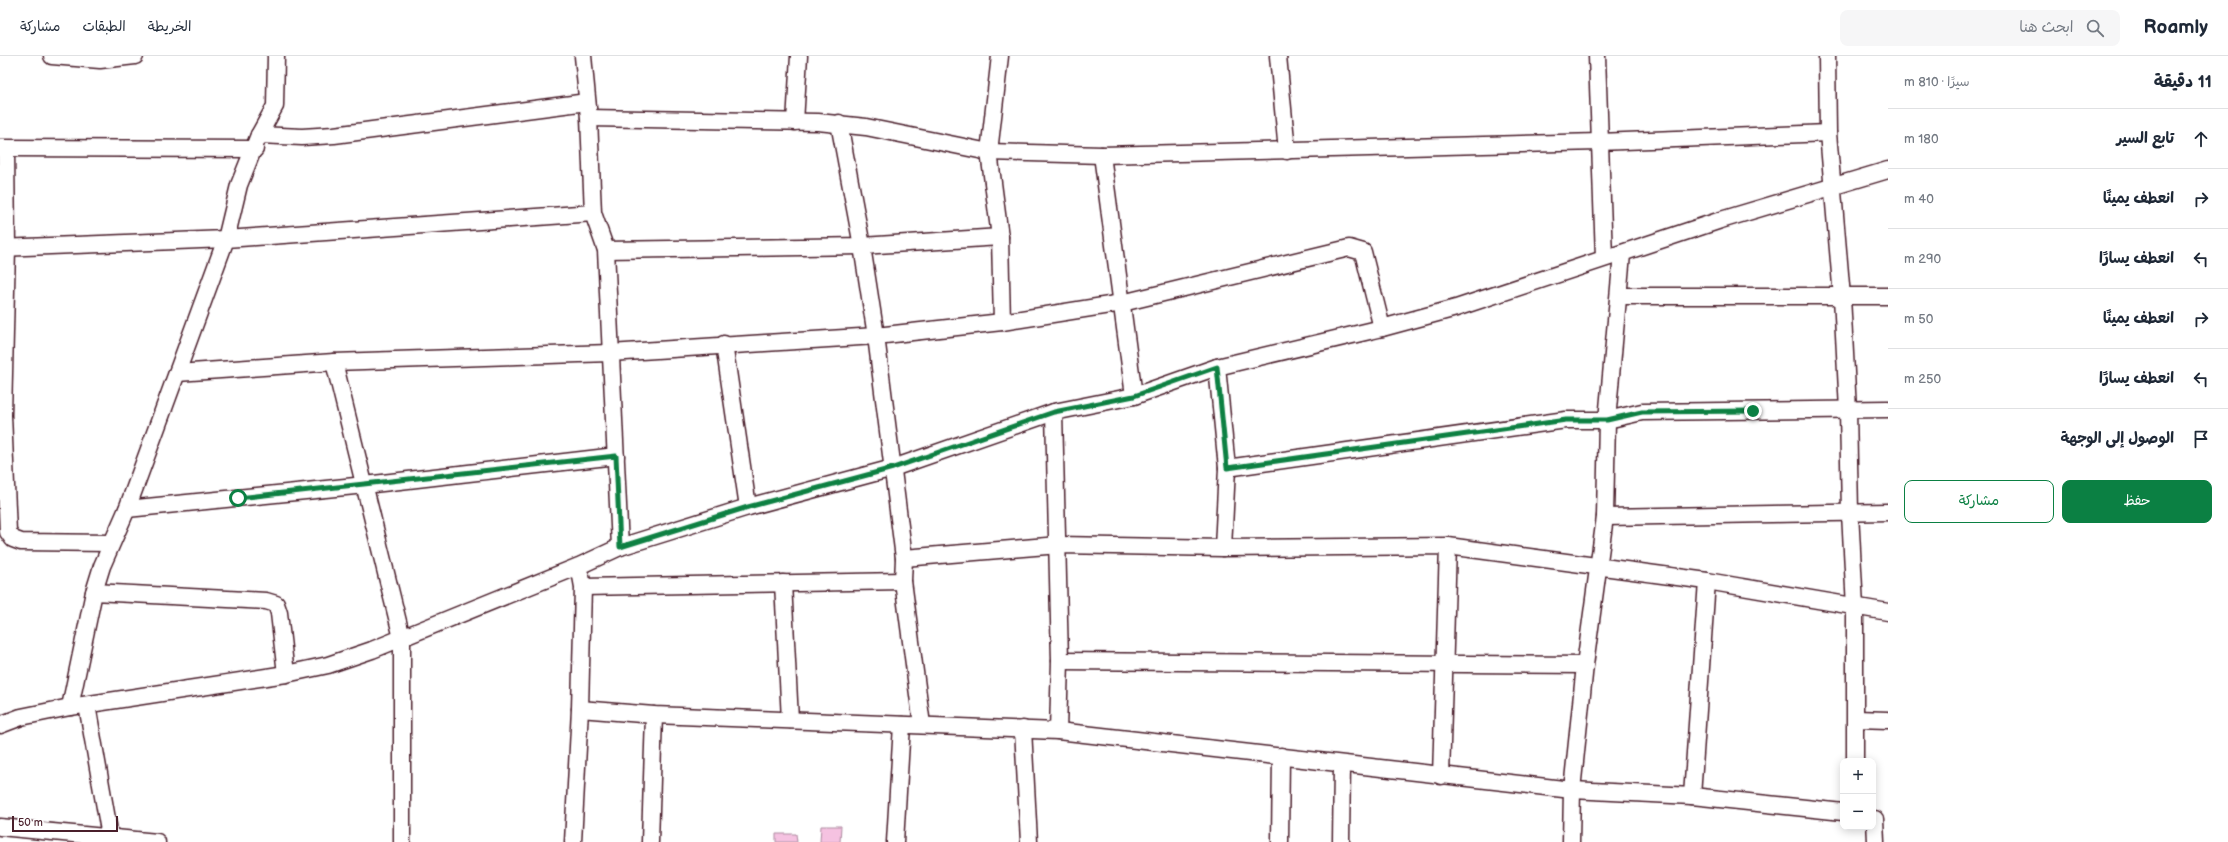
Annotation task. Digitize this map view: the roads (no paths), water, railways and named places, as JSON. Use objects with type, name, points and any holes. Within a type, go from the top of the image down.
[{"type":"street","points":[[52,56],[100,60],[135,56]]},
{"type":"street","points":[[70,707],[94,592],[111,543],[127,509],[226,239],[239,185],[257,142],[275,106],[276,56]]},
{"type":"street","points":[[583,56],[589,118],[593,212],[606,250],[620,547]]},
{"type":"street","points":[[794,122],[799,56]]},
{"type":"street","points":[[1000,56],[989,152],[1000,237],[1002,322]]},
{"type":"street","points":[[1278,56],[1287,151]]},
{"type":"street","points":[[1597,56],[1604,258]]},
{"type":"street","points":[[1827,56],[1828,133],[1834,187],[1842,297],[1848,410],[1850,513],[1855,606],[1855,758]]},
{"type":"street","points":[[111,543],[21,542],[12,539],[8,532],[1,415],[4,248],[3,149],[257,142],[334,135],[587,102]]},
{"type":"street","points":[[589,118],[839,123],[989,152],[1102,155],[1599,142],[1828,133]]},
{"type":"street","points":[[839,123],[862,246],[876,336],[904,558],[903,581],[922,725]]},
{"type":"street","points":[[1102,155],[1134,396]]},
{"type":"street","points":[[0,725],[21,717],[70,707],[286,674],[328,665],[402,638],[579,566],[620,547],[748,507],[893,468],[1054,412],[1134,396],[1217,367],[1382,328],[1456,308],[1721,220],[1888,170]]},
{"type":"street","points":[[4,248],[226,239],[593,212]]},
{"type":"street","points":[[606,250],[862,246],[1000,237]]},
{"type":"street","points":[[177,373],[334,362],[610,353],[724,344],[876,336],[1002,322],[1122,303],[1349,248],[1363,252],[1382,328]]},
{"type":"street","points":[[1571,842],[1572,790],[1585,665],[1605,517],[1607,420],[1622,254]]},
{"type":"street","points":[[1619,296],[1888,296]]},
{"type":"street","points":[[724,344],[748,507]]},
{"type":"street","points":[[334,362],[402,638],[402,842]]},
{"type":"street","points":[[1217,367],[1227,468],[1223,548]]},
{"type":"street","points":[[1227,468],[1566,420],[1607,420],[1642,412],[1888,409]]},
{"type":"street","points":[[1054,412],[1059,545],[1060,661],[1058,731]]},
{"type":"street","points":[[127,509],[365,485],[616,456]]},
{"type":"street","points":[[1605,517],[1888,512]]},
{"type":"street","points":[[904,558],[1059,545],[1223,548],[1448,546],[1707,581],[1888,612]]},
{"type":"street","points":[[1441,776],[1448,546]]},
{"type":"street","points":[[573,842],[580,709],[583,586],[579,566]]},
{"type":"street","points":[[583,586],[903,581]]},
{"type":"street","points":[[1692,796],[1707,581]]},
{"type":"street","points":[[783,583],[790,720]]},
{"type":"street","points":[[94,592],[266,601],[276,604],[279,613],[286,674]]},
{"type":"street","points":[[1060,661],[1585,665]]},
{"type":"street","points":[[87,705],[111,840]]},
{"type":"street","points":[[580,709],[654,715],[902,725],[1023,728],[1572,790],[1692,796],[1840,812]]},
{"type":"street","points":[[650,842],[654,715]]},
{"type":"street","points":[[1856,719],[1888,720]]},
{"type":"street","points":[[895,842],[902,725]]},
{"type":"street","points":[[1023,728],[1029,842]]},
{"type":"street","points":[[1280,842],[1281,756]]},
{"type":"street","points":[[1341,842],[1342,764]]},
{"type":"street","points":[[1876,842],[1879,820]]},
{"type":"street","points":[[0,827],[111,840],[157,842]]}]
